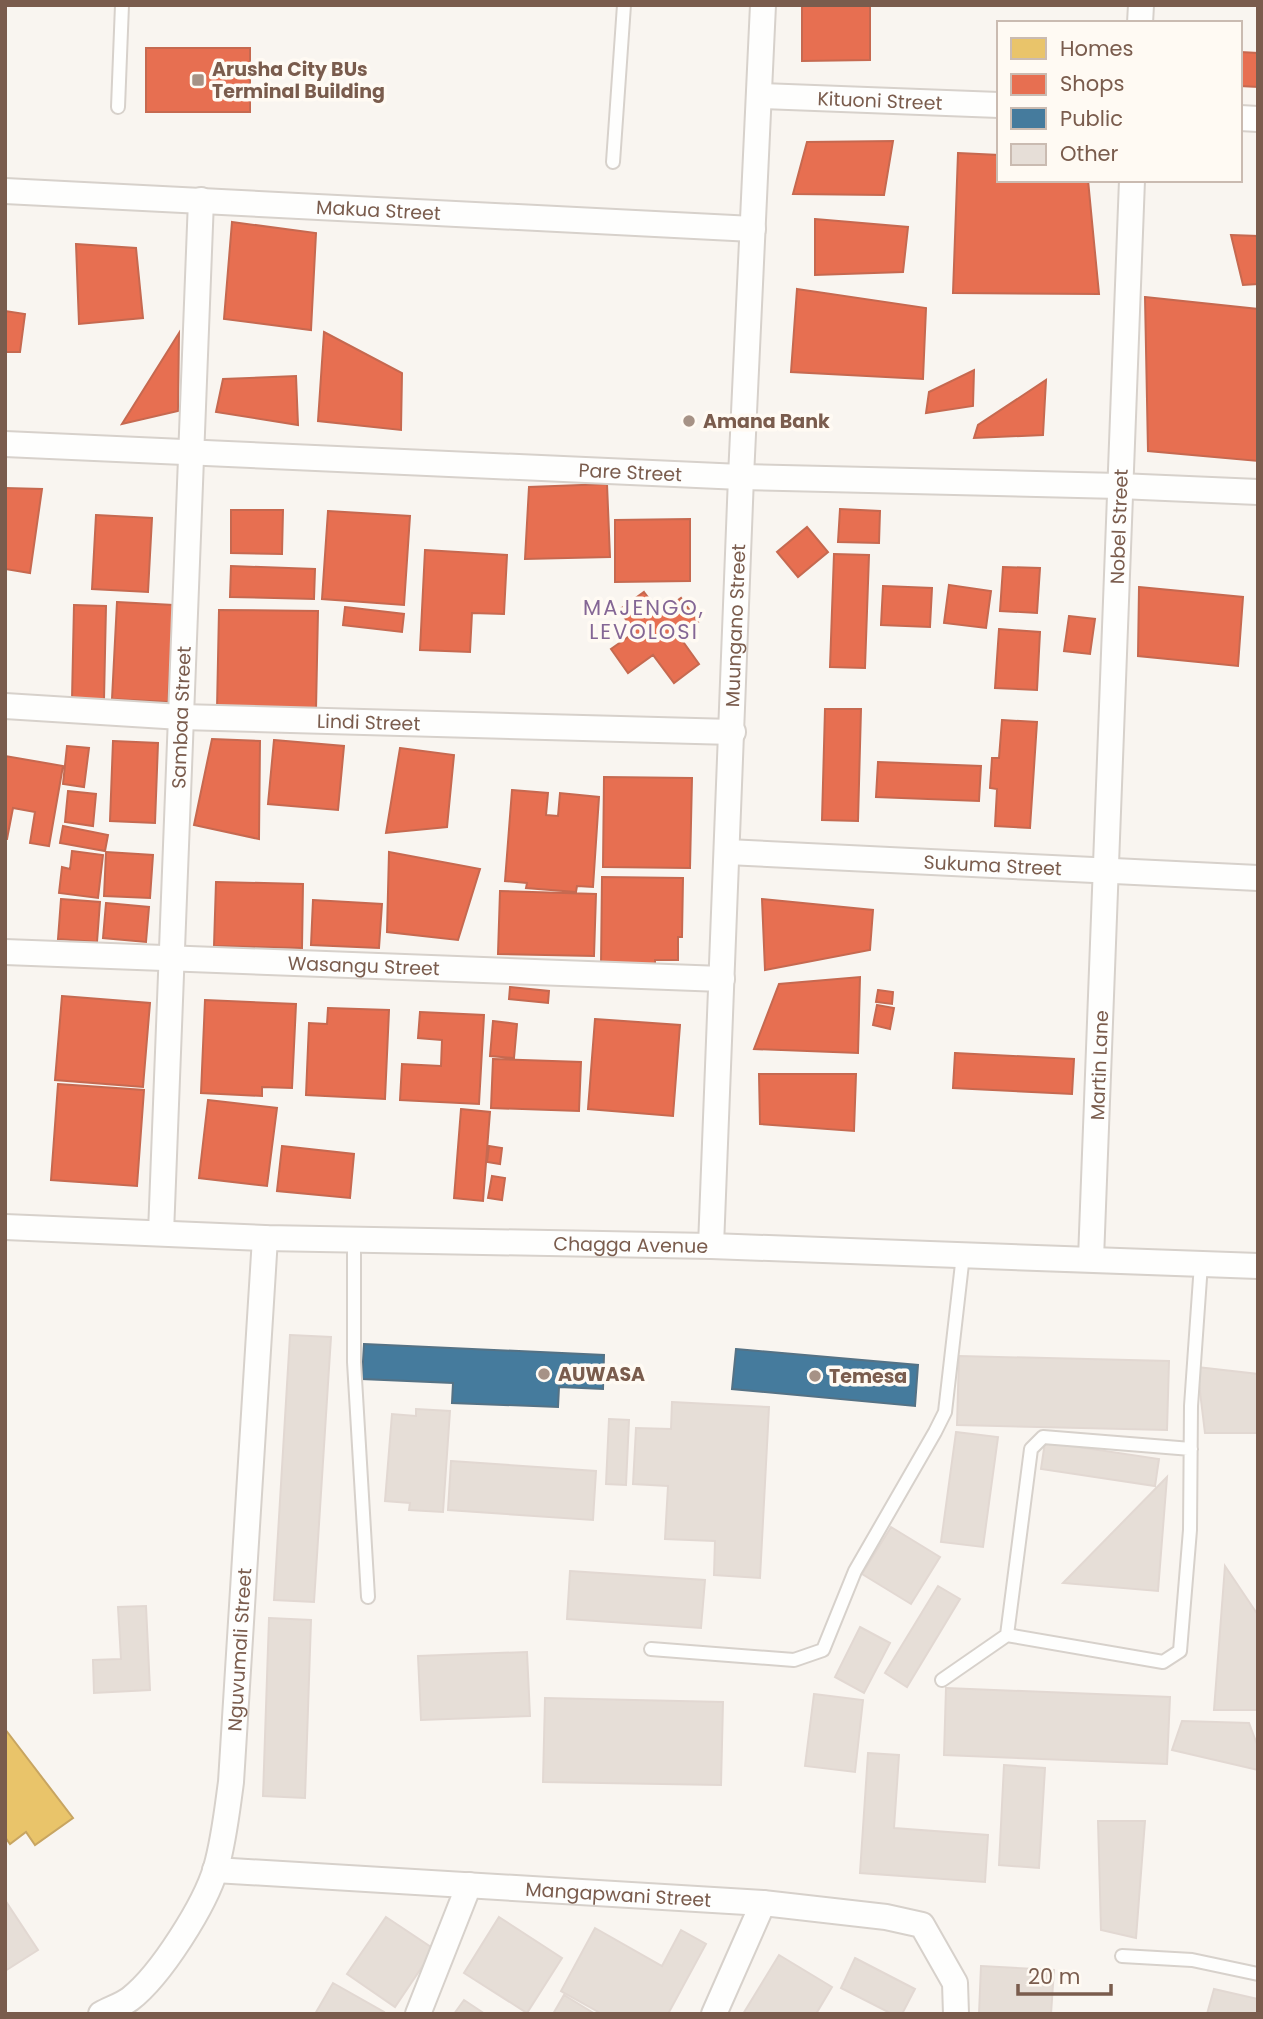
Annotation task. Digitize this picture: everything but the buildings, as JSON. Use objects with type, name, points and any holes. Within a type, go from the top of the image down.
[{"type":"street","name":"Muungano Street","points":[[711,1246],[741,477],[763,5]]},
{"type":"street","name":"Kituoni Street","points":[[759,96],[997,105]]},
{"type":"street","name":"Nobel Street","points":[[1108,871],[1119,486],[1132,182]]},
{"type":"street","name":"Makua Street","points":[[5,191],[753,229]]},
{"type":"street","name":"Sambaa Street","points":[[161,1233],[201,200]]},
{"type":"street","name":"Pare Street","points":[[5,444],[741,477],[1258,492]]},
{"type":"street","name":"Lindi Street","points":[[5,706],[181,717],[733,732]]},
{"type":"street","name":"Sukuma Street","points":[[727,852],[1258,878]]},
{"type":"street","name":"Martin Lane","points":[[1091,1259],[1108,871]]},
{"type":"street","name":"Wasangu Street","points":[[5,952],[722,979]]},
{"type":"street","name":"Chagga Avenue","points":[[5,1227],[265,1238],[711,1246],[1258,1266]]},
{"type":"street","name":"Nguvumali Street","points":[[101,2014],[130,1999],[162,1965],[202,1902],[215,1870],[231,1782],[265,1238]]},
{"type":"street","name":"Mangapwani Street","points":[[215,1870],[763,1903],[886,1917],[922,1925],[955,1983],[956,2014]]},
{"type":"street","points":[[418,2014],[469,1885]]},
{"type":"street","points":[[714,2014],[763,1903]]},
{"type":"lane","points":[[118,107],[122,5]]},
{"type":"lane","points":[[613,162],[624,5]]},
{"type":"lane","points":[[354,1239],[354,1362],[368,1597]]},
{"type":"lane","points":[[651,1649],[794,1660],[823,1650],[855,1571],[945,1412],[963,1255]]},
{"type":"lane","points":[[942,1680],[1007,1635],[1163,1662],[1180,1651],[1190,1530],[1191,1406],[1201,1264]]},
{"type":"lane","points":[[1007,1635],[1031,1449],[1043,1437],[1191,1449]]},
{"type":"lane","points":[[1122,1956],[1192,1960],[1258,1974]]},
{"type":"place","name":"Arusha City BUs Terminal Building","points":[[198,80]]},
{"type":"place","name":"Amana Bank","points":[[689,421]]},
{"type":"place","name":"AUWASA","points":[[544,1374]]},
{"type":"place","name":"Temesa","points":[[815,1376]]},
{"type":"district","name":"MAJENGO, LEVOLOSI","points":[[644,620]]}]
